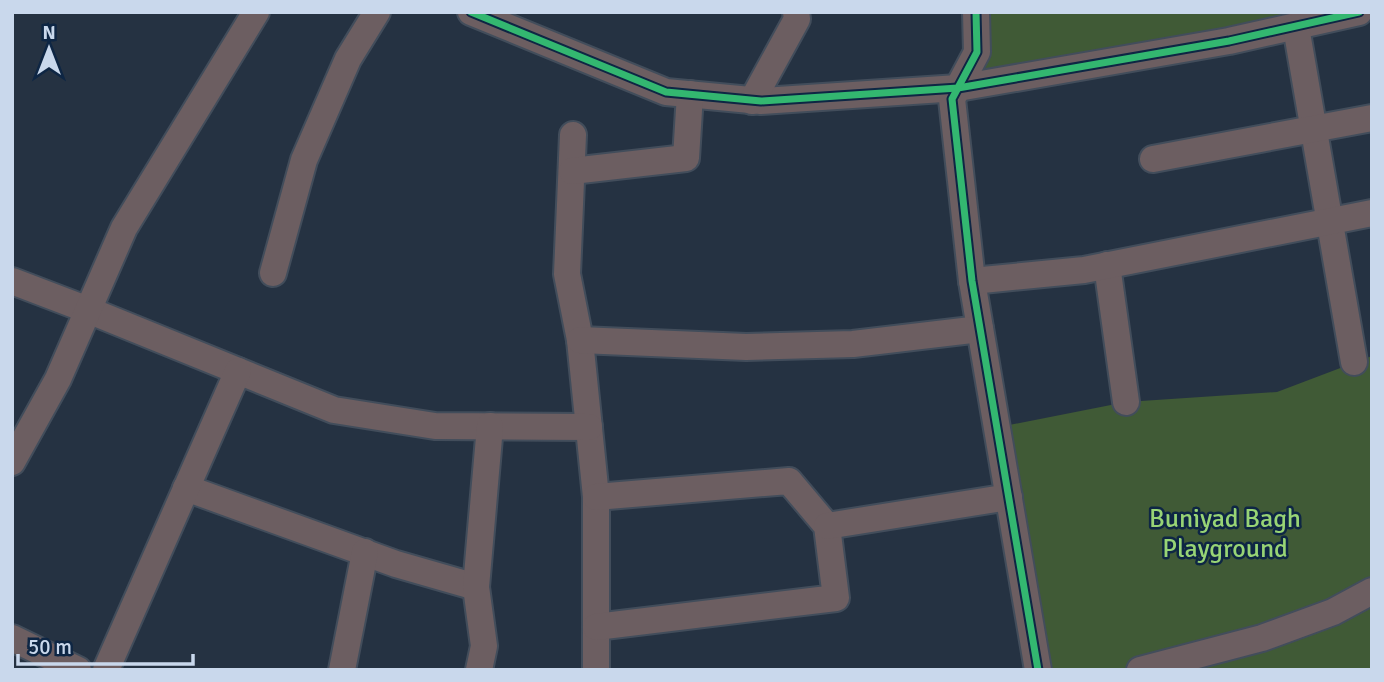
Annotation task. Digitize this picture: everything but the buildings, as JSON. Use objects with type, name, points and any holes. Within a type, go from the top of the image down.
[{"type":"street","points":[[12,462],[58,379],[124,228],[256,12]]},
{"type":"street","points":[[273,273],[304,160],[348,59],[377,12]]},
{"type":"street","points":[[471,12],[666,92],[752,100],[958,88],[1229,41],[1359,12]]},
{"type":"street","points":[[752,100],[797,19],[796,12]]},
{"type":"street","points":[[975,12],[977,52],[952,99],[972,281],[1038,670]]},
{"type":"street","points":[[1296,26],[1354,362]]},
{"type":"street","points":[[572,172],[686,158],[690,94]]},
{"type":"street","points":[[1153,159],[1372,118]]},
{"type":"street","points":[[573,135],[567,274],[580,340],[596,497],[596,670]]},
{"type":"street","points":[[972,281],[1084,270],[1372,214]]},
{"type":"street","points":[[1107,265],[1126,402]]},
{"type":"street","points":[[12,281],[334,411],[435,426],[589,427]]},
{"type":"street","points":[[580,340],[746,346],[840,345],[980,330]]},
{"type":"street","points":[[106,670],[238,371]]},
{"type":"street","points":[[480,670],[484,646],[476,587],[490,426]]},
{"type":"street","points":[[596,497],[789,481],[827,526],[836,598],[596,627]]},
{"type":"street","points":[[187,488],[365,552],[476,587]]},
{"type":"street","points":[[827,526],[1009,497]]},
{"type":"street","points":[[342,670],[365,552]]},
{"type":"street","points":[[1140,670],[1262,638],[1333,612],[1372,591]]},
{"type":"street","points":[[12,638],[64,667]]},
{"type":"green space","points":[[983,12],[1348,12],[976,78]]},
{"type":"green space","name":"Buniyad Bagh Playground","points":[[1372,356],[1372,670],[1045,670],[1004,426],[1126,402],[1277,392]]},
{"type":"cycle path","points":[[471,12],[666,92],[761,101],[958,88],[1229,41],[1359,12]]},
{"type":"cycle path","points":[[976,12],[977,52],[952,99],[972,281],[1038,670]]}]
